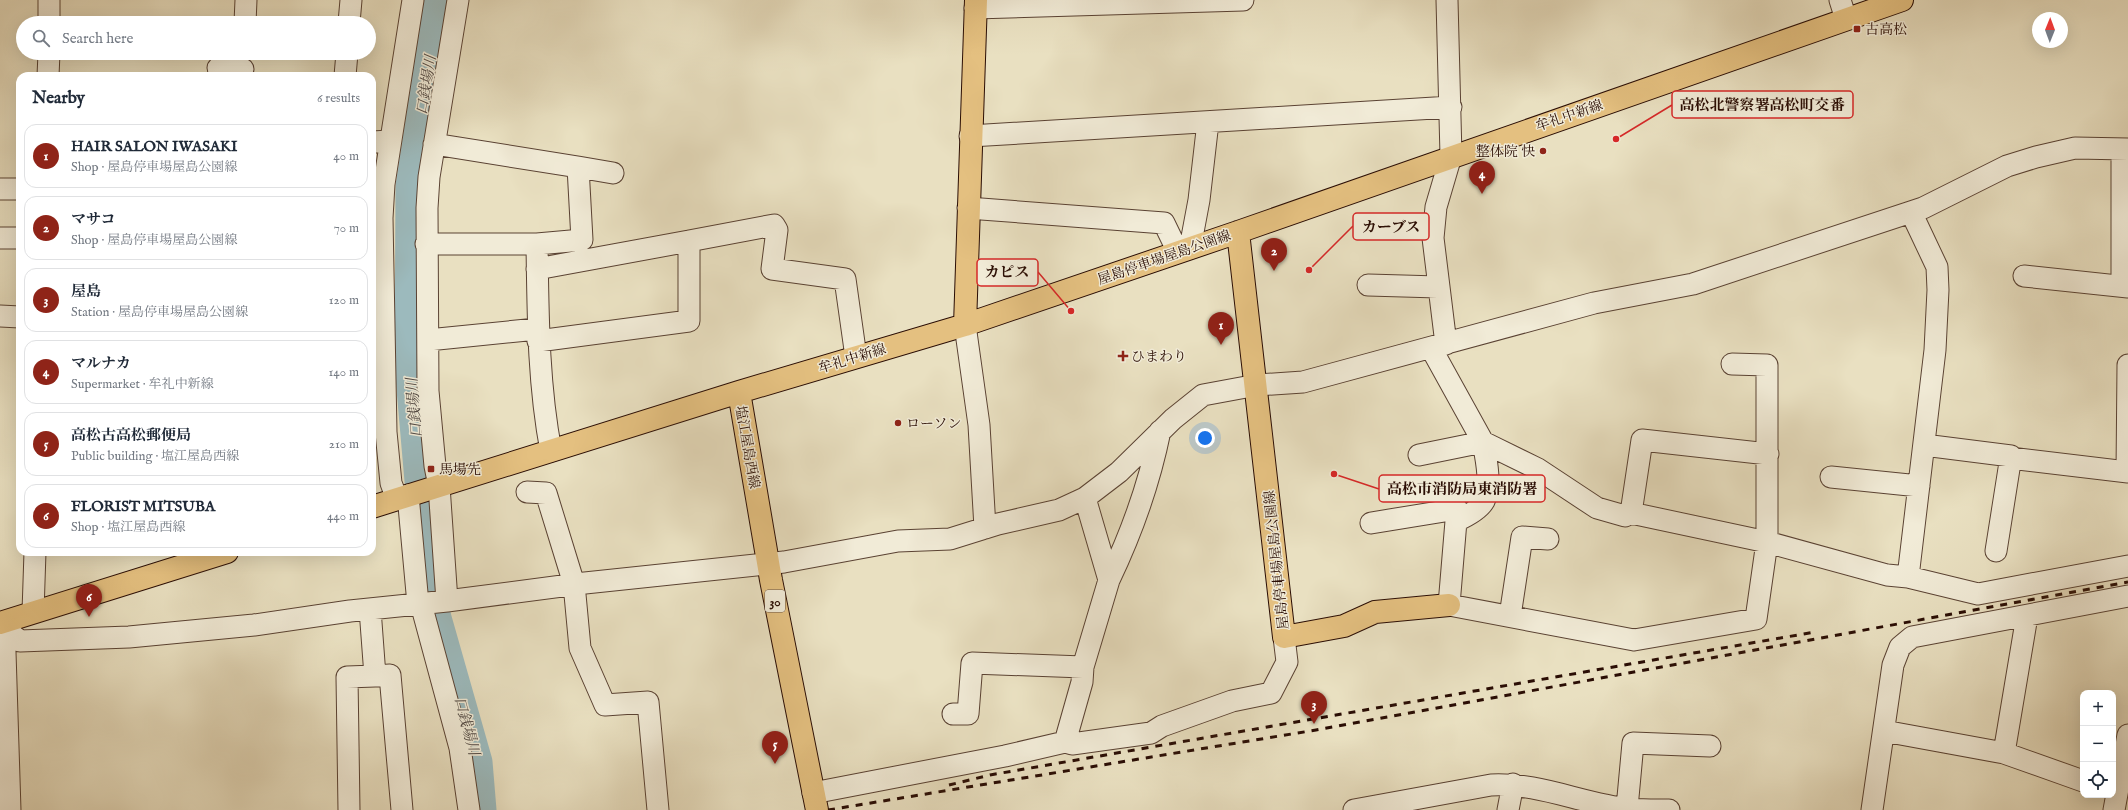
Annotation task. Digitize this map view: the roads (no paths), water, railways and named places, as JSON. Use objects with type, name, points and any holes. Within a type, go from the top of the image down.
[{"type":"main road","name":"牟礼中新線","points":[[1238,232],[1451,156],[1843,10],[1902,0]]},
{"type":"main road","points":[[965,325],[975,4]]},
{"type":"main road","name":"屋島停車場屋島公園線","points":[[965,325],[1238,232],[1284,637],[1344,626],[1375,612],[1449,605]]},
{"type":"main road","name":"牟礼中新線","points":[[739,392],[965,325]]},
{"type":"main road","name":"塩江屋島西線","points":[[376,506],[739,392],[768,564],[815,802]]},
{"type":"main road","points":[[0,624],[33,612],[214,556]]},
{"type":"street","points":[[49,0],[49,16]]},
{"type":"street","points":[[245,16],[246,0]]},
{"type":"street","points":[[350,16],[351,0]]},
{"type":"street","points":[[413,0],[381,141],[382,218],[378,302],[379,431],[391,484],[418,492]]},
{"type":"street","points":[[458,0],[429,176],[426,244],[428,391],[435,466],[418,492],[421,604],[460,748],[469,810]]},
{"type":"street","points":[[975,4],[1243,0]]},
{"type":"street","points":[[1448,0],[1451,156],[1436,207],[1433,238],[1438,287],[1439,346],[1483,442],[1487,484],[1484,502],[1468,516],[1456,520]]},
{"type":"street","points":[[48,72],[49,60]]},
{"type":"street","points":[[345,72],[346,60]]},
{"type":"street","points":[[218,68],[243,66]]},
{"type":"street","points":[[970,136],[1451,107]]},
{"type":"street","points":[[1184,250],[1199,200],[1208,122]]},
{"type":"street","points":[[434,144],[613,173]]},
{"type":"street","points":[[0,624],[20,641],[129,637],[254,625],[574,584],[768,564],[898,541],[950,539],[984,528],[1059,510],[1084,498],[1119,472],[1160,431],[1203,395],[1256,386],[1303,382],[1594,304],[1693,284],[1923,208],[2007,166],[2036,157],[2075,148],[2125,149],[2125,286],[2024,276]]},
{"type":"street","points":[[578,167],[583,260]]},
{"type":"street","points":[[0,189],[16,189]]},
{"type":"street","points":[[968,208],[1164,223],[1184,250]]},
{"type":"street","points":[[1908,577],[1935,350],[1937,267],[1910,212]]},
{"type":"street","points":[[537,269],[774,225],[777,230],[772,269],[845,279],[856,357]]},
{"type":"street","points":[[0,238],[16,238]]},
{"type":"street","points":[[426,244],[537,244],[582,240]]},
{"type":"street","points":[[428,340],[538,335],[689,321],[688,241]]},
{"type":"street","points":[[537,244],[538,335],[546,423],[551,451]]},
{"type":"street","points":[[1368,284],[1438,287]]},
{"type":"street","points":[[0,316],[16,317]]},
{"type":"street","points":[[965,325],[979,425],[984,528]]},
{"type":"street","points":[[1371,523],[1457,509],[1449,605],[1634,640],[1756,619],[1767,542],[1767,365],[1732,364]]},
{"type":"street","points":[[1924,445],[2011,456],[2010,458],[2127,472],[2128,365]]},
{"type":"street","points":[[1064,742],[1082,682],[1082,667],[1109,580],[1130,536],[1152,473],[1160,431]]},
{"type":"street","points":[[1631,513],[1642,440],[1768,454]]},
{"type":"street","points":[[1419,455],[1483,442],[1538,469],[1597,508],[1625,516],[1631,513],[1767,542],[1886,575],[1908,577],[1978,594],[2128,566]]},
{"type":"street","points":[[1996,551],[2010,458]]},
{"type":"street","points":[[1831,477],[1919,486]]},
{"type":"street","points":[[418,492],[446,601]]},
{"type":"street","points":[[527,492],[546,493],[574,584],[580,648],[605,705],[648,702],[658,810]]},
{"type":"street","points":[[1084,498],[1109,580]]},
{"type":"street","points":[[1510,616],[1522,537],[1548,539]]},
{"type":"street","points":[[33,612],[35,556]]},
{"type":"street","points":[[1872,810],[1893,665],[1900,647],[1912,637],[2128,596]]},
{"type":"street","points":[[370,609],[375,676]]},
{"type":"street","points":[[2004,753],[2027,616]]},
{"type":"street","points":[[0,630],[6,652],[10,810]]},
{"type":"street","points":[[815,802],[1064,742],[1072,744],[1151,734],[1162,726],[1232,701],[1271,693],[1287,662],[1284,637]]},
{"type":"street","points":[[953,714],[968,714],[972,663],[1082,667]]},
{"type":"street","points":[[349,810],[347,677],[390,675],[402,810]]},
{"type":"street","points":[[1884,731],[2004,753],[2080,780]]},
{"type":"street","points":[[2116,793],[2128,735]]},
{"type":"street","points":[[1627,808],[1633,743],[1710,746]]},
{"type":"street","points":[[1508,810],[1513,784]]},
{"type":"street","points":[[1354,810],[1491,785],[1513,784],[1531,787],[1580,805],[1669,810]]},
{"type":"waterway","name":"口銭場川","points":[[439,0],[411,186],[410,366],[429,584],[436,618],[477,762],[481,810]]},
{"type":"railway","points":[[828,810],[1316,730],[2128,582]]},
{"type":"railway","points":[[949,785],[990,775],[1815,632]]},
{"type":"place","name":"古高松","points":[[1857,29]]},
{"type":"place","name":"高松北警察署高松町交番","points":[[1616,139]]},
{"type":"place","name":"整体院 快","points":[[1543,151]]},
{"type":"place","name":"マルナカ","points":[[1482,194]]},
{"type":"place","name":"カーブス","points":[[1309,270]]},
{"type":"place","name":"マサコ","points":[[1274,271]]},
{"type":"place","name":"カピス","points":[[1071,311]]},
{"type":"place","name":"HAIR SALON IWASAKI","points":[[1221,345]]},
{"type":"place","name":"ひまわり","points":[[1123,356]]},
{"type":"place","name":"ローソン","points":[[898,423]]},
{"type":"place","name":"馬場先","points":[[431,469]]},
{"type":"place","name":"高松市消防局東消防署","points":[[1334,474]]},
{"type":"place","name":"FLORIST MITSUBA","points":[[89,617]]},
{"type":"place","name":"屋島","points":[[1314,724]]},
{"type":"place","name":"高松古高松郵便局","points":[[775,764]]}]
